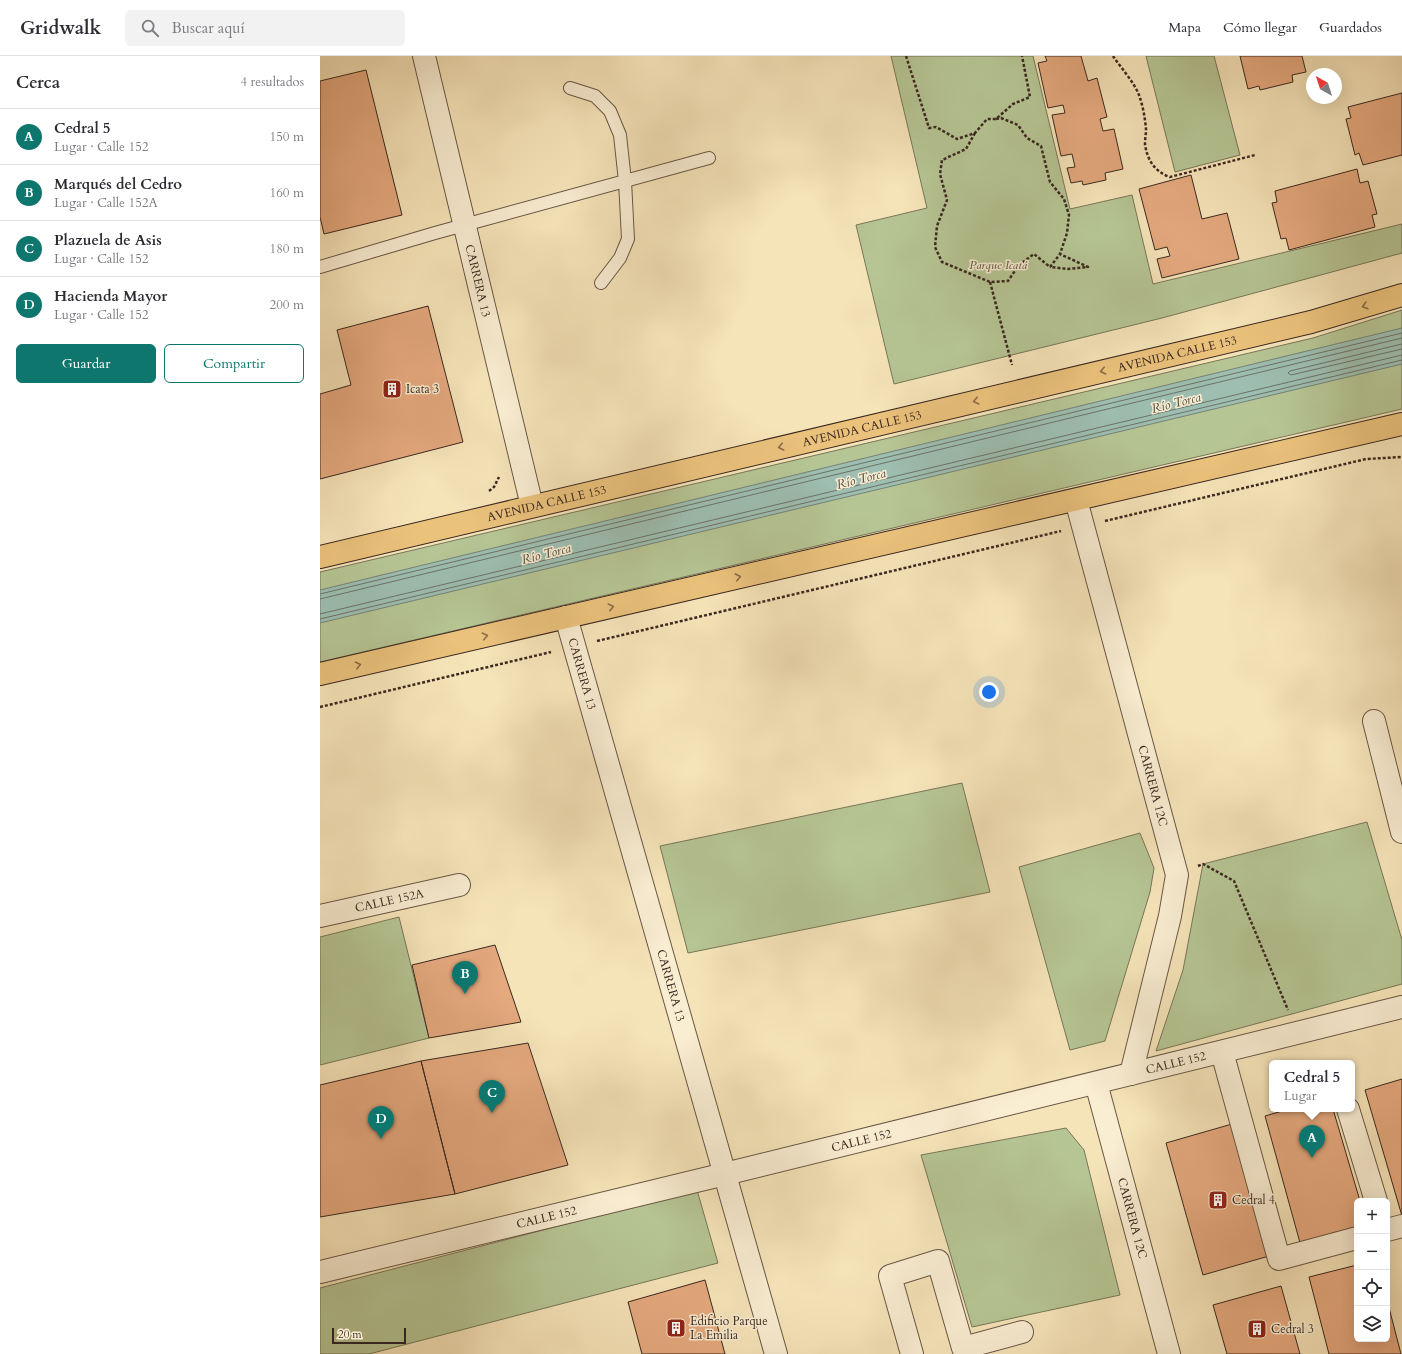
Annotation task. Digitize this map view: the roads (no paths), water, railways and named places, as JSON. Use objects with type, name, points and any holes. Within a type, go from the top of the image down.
[{"type":"main road","name":"AVENIDA CALLE 153","points":[[320,557],[1311,322],[1402,295]]},
{"type":"main road","points":[[320,674],[1402,424]]},
{"type":"street","name":"CARRERA 13","points":[[424,56],[532,506]]},
{"type":"street","name":"CARRERA 12C","points":[[1076,500],[1177,875],[1170,916],[1131,1074]]},
{"type":"street","name":"CARRERA 13","points":[[566,617],[776,1354]]},
{"type":"street","points":[[1374,721],[1402,832]]},
{"type":"street","name":"CALLE 152A","points":[[320,916],[459,885]]},
{"type":"street","name":"CALLE 152","points":[[320,1272],[1402,1007]]},
{"type":"street","points":[[1222,1052],[1279,1259],[1354,1239]]},
{"type":"street","name":"CARRERA 12C","points":[[1096,1083],[1169,1354]]},
{"type":"street","points":[[1349,1112],[1375,1198]]},
{"type":"street","points":[[1390,1229],[1402,1226]]},
{"type":"street","points":[[912,1354],[890,1276],[938,1261],[963,1348],[1022,1332]]},
{"type":"lane","points":[[570,88],[595,96],[610,111],[620,135],[625,181],[628,239],[620,258],[601,283]]},
{"type":"lane","points":[[320,267],[435,233],[709,158]]},
{"type":"water","name":"Río Torca","points":[[1402,328],[1402,364],[320,623],[320,590]]},
{"type":"place","name":"Icata 3","points":[[392,389]]},
{"type":"place","name":"Marqués del Cedro","points":[[465,994]]},
{"type":"place","name":"Plazuela de Asis","points":[[492,1113]]},
{"type":"place","name":"Hacienda Mayor","points":[[381,1139]]},
{"type":"place","name":"Cedral 5","points":[[1312,1158]]},
{"type":"place","name":"Cedral 4","points":[[1218,1200]]},
{"type":"place","name":"Edificio Parque La Emilia","points":[[676,1328]]},
{"type":"place","name":"Cedral 3","points":[[1257,1329]]},
{"type":"park label","name":"Parque Icatá","points":[[998,265]]}]
